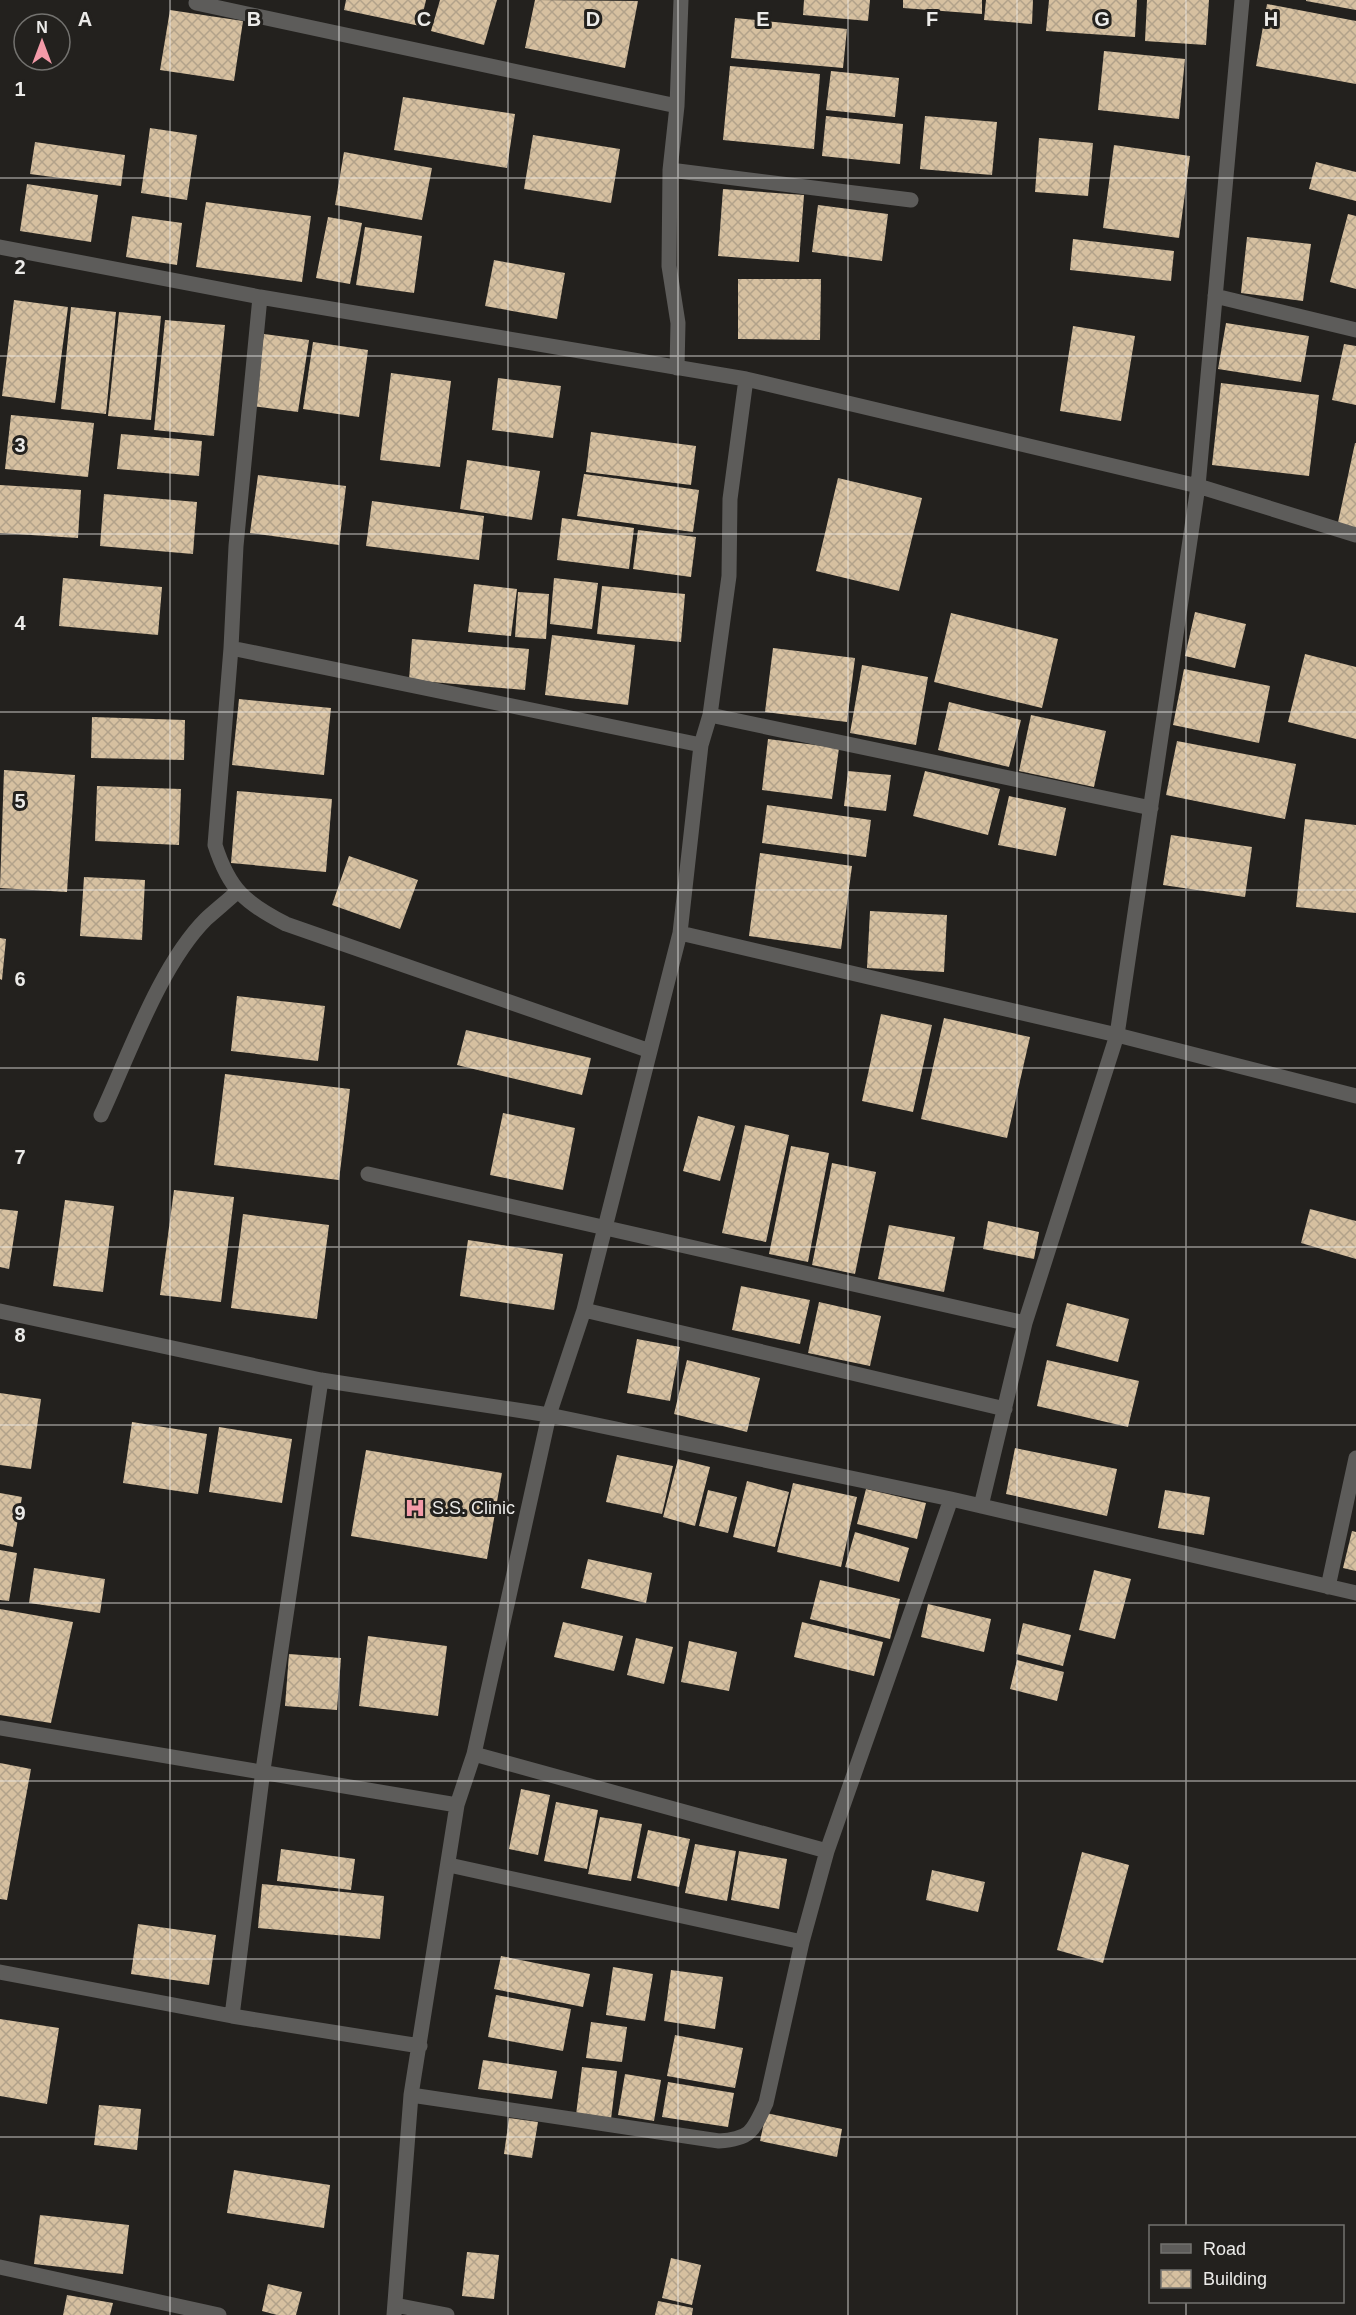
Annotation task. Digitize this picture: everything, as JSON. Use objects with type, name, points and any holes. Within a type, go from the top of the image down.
[{"type":"street","points":[[677,368],[678,323],[669,266],[670,170],[677,106],[681,0]]},
{"type":"street","points":[[981,1506],[1025,1323],[1117,1035],[1197,486],[1242,0]]},
{"type":"street","points":[[196,3],[677,106]]},
{"type":"street","points":[[670,170],[911,200]]},
{"type":"street","points":[[0,247],[260,297],[746,379],[1197,486],[1356,535]]},
{"type":"street","points":[[1215,296],[1356,330]]},
{"type":"street","points":[[260,297],[236,546],[231,648],[215,845],[224,872],[237,892],[254,908],[286,924],[650,1051]]},
{"type":"street","points":[[447,2315],[395,2310],[411,2095],[457,1805],[474,1754],[549,1415],[584,1310],[680,933],[701,745],[710,715],[729,576],[730,499],[746,379]]},
{"type":"street","points":[[231,648],[701,745]]},
{"type":"street","points":[[710,715],[1151,808]]},
{"type":"street","points":[[101,1115],[163,981],[185,945],[205,920],[237,892]]},
{"type":"street","points":[[680,933],[1117,1035],[1356,1096]]},
{"type":"street","points":[[368,1174],[1025,1323]]},
{"type":"street","points":[[584,1310],[1005,1409]]},
{"type":"street","points":[[0,1311],[321,1380],[549,1415],[951,1499],[1356,1593]]},
{"type":"street","points":[[232,2016],[263,1770],[321,1380]]},
{"type":"street","points":[[1328,1587],[1356,1458]]},
{"type":"street","points":[[411,2095],[719,2141],[741,2139],[756,2126],[766,2103],[802,1942],[827,1851],[951,1499]]},
{"type":"street","points":[[0,1728],[263,1770],[457,1805]]},
{"type":"street","points":[[474,1754],[827,1851]]},
{"type":"street","points":[[449,1865],[802,1942]]},
{"type":"street","points":[[0,1972],[232,2016],[420,2046]]},
{"type":"street","points":[[0,2267],[219,2315]]},
{"type":"building","points":[[346,0],[426,0],[420,26],[344,10]]},
{"type":"building","points":[[440,0],[497,0],[484,45],[431,31]]},
{"type":"building","points":[[535,0],[638,1],[625,68],[525,48]]},
{"type":"building","points":[[804,0],[870,0],[868,21],[803,15]]},
{"type":"building","points":[[903,0],[982,0],[982,14],[903,8]]},
{"type":"building","points":[[986,0],[1033,0],[1032,24],[984,20]]},
{"type":"building","points":[[1049,0],[1137,0],[1135,37],[1046,31]]},
{"type":"building","points":[[1147,0],[1209,0],[1206,45],[1145,41]]},
{"type":"building","points":[[1356,0],[1356,10],[1306,1]]},
{"type":"building","points":[[1267,4],[1356,21],[1356,84],[1256,66]]},
{"type":"building","points":[[170,10],[243,21],[234,81],[160,70]]},
{"type":"building","points":[[735,18],[847,29],[843,68],[731,58]]},
{"type":"building","points":[[1104,51],[1185,59],[1179,119],[1098,110]]},
{"type":"building","points":[[730,66],[820,74],[814,149],[723,140]]},
{"type":"building","points":[[831,71],[899,78],[895,117],[826,110]]},
{"type":"building","points":[[403,97],[515,114],[507,168],[394,150]]},
{"type":"building","points":[[826,116],[903,124],[900,164],[822,156]]},
{"type":"building","points":[[925,116],[997,122],[992,175],[920,169]]},
{"type":"building","points":[[150,128],[197,135],[187,200],[141,193]]},
{"type":"building","points":[[533,135],[620,149],[611,203],[524,189]]},
{"type":"building","points":[[1039,138],[1093,143],[1088,196],[1035,192]]},
{"type":"building","points":[[35,142],[125,155],[121,186],[30,174]]},
{"type":"building","points":[[1114,145],[1190,156],[1179,238],[1103,228]]},
{"type":"building","points":[[344,152],[432,168],[422,220],[335,205]]},
{"type":"building","points":[[1316,162],[1356,172],[1356,201],[1309,189]]},
{"type":"building","points":[[27,184],[98,195],[91,242],[20,231]]},
{"type":"building","points":[[723,189],[804,195],[799,262],[718,256]]},
{"type":"building","points":[[206,202],[311,216],[302,282],[196,267]]},
{"type":"building","points":[[818,205],[888,214],[882,261],[812,252]]},
{"type":"building","points":[[1348,214],[1356,216],[1356,289],[1330,282]]},
{"type":"building","points":[[132,216],[182,223],[177,265],[126,257]]},
{"type":"building","points":[[328,217],[362,223],[350,284],[316,278]]},
{"type":"building","points":[[365,227],[422,236],[414,293],[356,285]]},
{"type":"building","points":[[1247,237],[1311,244],[1303,301],[1241,293]]},
{"type":"building","points":[[1073,239],[1174,251],[1171,281],[1070,270]]},
{"type":"building","points":[[494,260],[565,273],[557,319],[485,306]]},
{"type":"building","points":[[738,279],[821,279],[820,340],[738,339]]},
{"type":"building","points":[[14,300],[68,307],[55,403],[2,396]]},
{"type":"building","points":[[71,307],[116,312],[106,414],[61,409]]},
{"type":"building","points":[[119,312],[161,316],[151,420],[108,416]]},
{"type":"building","points":[[165,320],[225,325],[214,436],[154,430]]},
{"type":"building","points":[[1226,323],[1309,336],[1301,382],[1218,369]]},
{"type":"building","points":[[1073,326],[1135,336],[1121,421],[1060,411]]},
{"type":"building","points":[[264,334],[309,340],[298,412],[253,406]]},
{"type":"building","points":[[313,342],[368,350],[359,417],[303,409]]},
{"type":"building","points":[[1344,344],[1356,346],[1356,405],[1332,400]]},
{"type":"building","points":[[391,373],[451,381],[440,467],[380,460]]},
{"type":"building","points":[[498,378],[561,386],[553,438],[492,430]]},
{"type":"building","points":[[1221,383],[1319,395],[1309,476],[1212,465]]},
{"type":"building","points":[[11,415],[94,423],[88,477],[5,469]]},
{"type":"building","points":[[591,432],[696,446],[691,485],[586,472]]},
{"type":"building","points":[[121,434],[202,441],[199,476],[117,469]]},
{"type":"building","points":[[1356,443],[1356,531],[1337,527]]},
{"type":"building","points":[[467,460],[540,471],[532,520],[460,509]]},
{"type":"building","points":[[584,474],[699,490],[693,532],[577,516]]},
{"type":"building","points":[[258,475],[346,486],[339,545],[250,533]]},
{"type":"building","points":[[838,478],[922,498],[899,591],[816,571]]},
{"type":"building","points":[[0,485],[81,490],[78,538],[0,533]]},
{"type":"building","points":[[104,494],[197,502],[193,554],[100,546]]},
{"type":"building","points":[[372,501],[484,516],[479,560],[366,546]]},
{"type":"building","points":[[562,518],[634,528],[629,569],[557,560]]},
{"type":"building","points":[[638,530],[696,537],[691,577],[633,569]]},
{"type":"building","points":[[63,578],[162,587],[158,635],[59,626]]},
{"type":"building","points":[[554,578],[598,583],[592,629],[550,624]]},
{"type":"building","points":[[474,584],[517,589],[511,636],[468,632]]},
{"type":"building","points":[[602,586],[685,594],[681,642],[597,634]]},
{"type":"building","points":[[518,592],[549,594],[546,639],[515,637]]},
{"type":"building","points":[[1195,612],[1246,624],[1235,668],[1185,656]]},
{"type":"building","points":[[951,613],[1058,639],[1042,708],[934,682]]},
{"type":"building","points":[[552,635],[635,645],[628,705],[545,695]]},
{"type":"building","points":[[412,639],[529,649],[525,690],[409,680]]},
{"type":"building","points":[[773,648],[855,658],[847,722],[765,712]]},
{"type":"building","points":[[1305,654],[1356,667],[1356,739],[1288,722]]},
{"type":"building","points":[[862,665],[928,677],[916,745],[850,733]]},
{"type":"building","points":[[1184,669],[1270,686],[1259,743],[1173,725]]},
{"type":"building","points":[[239,699],[331,708],[324,775],[232,765]]},
{"type":"building","points":[[949,702],[1021,720],[1009,767],[938,750]]},
{"type":"building","points":[[1031,715],[1106,731],[1094,787],[1019,771]]},
{"type":"building","points":[[92,717],[185,720],[184,760],[91,758]]},
{"type":"building","points":[[768,739],[839,748],[832,799],[762,790]]},
{"type":"building","points":[[1177,741],[1296,764],[1285,819],[1166,795]]},
{"type":"building","points":[[4,770],[75,775],[67,892],[0,888]]},
{"type":"building","points":[[848,771],[891,775],[886,811],[844,806]]},
{"type":"building","points":[[925,771],[1000,789],[988,835],[913,816]]},
{"type":"building","points":[[97,786],[181,789],[179,845],[95,841]]},
{"type":"building","points":[[237,791],[332,799],[326,872],[231,863]]},
{"type":"building","points":[[1009,796],[1066,808],[1056,856],[998,845]]},
{"type":"building","points":[[767,805],[871,820],[866,857],[762,843]]},
{"type":"building","points":[[1305,819],[1356,825],[1356,913],[1296,907]]},
{"type":"building","points":[[1171,835],[1252,847],[1245,897],[1163,885]]},
{"type":"building","points":[[760,853],[852,866],[841,949],[749,936]]},
{"type":"building","points":[[349,856],[418,880],[400,929],[332,905]]},
{"type":"building","points":[[84,877],[145,880],[142,940],[80,936]]},
{"type":"building","points":[[870,911],[947,915],[944,972],[867,968]]},
{"type":"building","points":[[0,938],[6,939],[2,980],[0,979]]},
{"type":"building","points":[[237,996],[325,1006],[318,1061],[231,1051]]},
{"type":"building","points":[[881,1014],[932,1025],[913,1112],[862,1101]]},
{"type":"building","points":[[944,1018],[1030,1037],[1007,1138],[921,1119]]},
{"type":"building","points":[[466,1030],[591,1058],[582,1095],[457,1065]]},
{"type":"building","points":[[225,1074],[350,1089],[339,1180],[214,1165]]},
{"type":"building","points":[[503,1113],[575,1128],[563,1190],[490,1175]]},
{"type":"building","points":[[698,1116],[735,1126],[720,1181],[683,1171]]},
{"type":"building","points":[[745,1125],[789,1135],[766,1242],[722,1233]]},
{"type":"building","points":[[791,1146],[829,1153],[808,1262],[769,1254]]},
{"type":"building","points":[[832,1163],[876,1172],[855,1274],[812,1265]]},
{"type":"building","points":[[174,1190],[234,1197],[221,1302],[160,1295]]},
{"type":"building","points":[[65,1200],[114,1206],[103,1292],[53,1286]]},
{"type":"building","points":[[0,1209],[18,1211],[9,1269],[0,1267]]},
{"type":"building","points":[[1310,1209],[1356,1221],[1356,1259],[1301,1243]]},
{"type":"building","points":[[243,1214],[329,1225],[317,1319],[231,1308]]},
{"type":"building","points":[[988,1221],[1039,1232],[1034,1259],[983,1249]]},
{"type":"building","points":[[889,1225],[955,1237],[944,1292],[878,1279]]},
{"type":"building","points":[[468,1240],[563,1254],[554,1310],[460,1296]]},
{"type":"building","points":[[741,1286],[810,1300],[800,1344],[732,1330]]},
{"type":"building","points":[[819,1302],[881,1316],[870,1366],[808,1353]]},
{"type":"building","points":[[1067,1303],[1129,1319],[1118,1362],[1056,1346]]},
{"type":"building","points":[[637,1339],[680,1347],[670,1401],[627,1393]]},
{"type":"building","points":[[687,1360],[760,1378],[747,1432],[674,1414]]},
{"type":"building","points":[[1047,1360],[1139,1381],[1128,1427],[1037,1406]]},
{"type":"building","points":[[0,1393],[41,1399],[31,1469],[0,1465]]},
{"type":"building","points":[[132,1422],[207,1434],[198,1494],[123,1483]]},
{"type":"building","points":[[219,1427],[292,1439],[282,1503],[209,1492]]},
{"type":"building","points":[[1015,1448],[1117,1469],[1107,1516],[1006,1494]]},
{"type":"building","points":[[366,1450],[502,1473],[487,1559],[351,1536]]},
{"type":"building","points":[[617,1455],[673,1466],[662,1514],[606,1502]]},
{"type":"building","points":[[678,1459],[710,1467],[695,1526],[663,1517]]},
{"type":"building","points":[[747,1481],[789,1492],[775,1547],[733,1537]]},
{"type":"building","points":[[793,1483],[857,1497],[841,1567],[777,1552]]},
{"type":"building","points":[[866,1489],[926,1503],[917,1539],[857,1524]]},
{"type":"building","points":[[708,1490],[737,1497],[728,1533],[699,1526]]},
{"type":"building","points":[[1165,1490],[1210,1497],[1204,1535],[1158,1528]]},
{"type":"building","points":[[0,1493],[22,1497],[13,1547],[0,1544]]},
{"type":"building","points":[[1352,1531],[1356,1532],[1356,1571],[1343,1568]]},
{"type":"building","points":[[855,1532],[909,1548],[899,1582],[845,1567]]},
{"type":"building","points":[[0,1550],[17,1553],[9,1601],[0,1600]]},
{"type":"building","points":[[588,1559],[652,1573],[646,1603],[581,1588]]},
{"type":"building","points":[[34,1568],[105,1579],[100,1613],[29,1603]]},
{"type":"building","points":[[1094,1570],[1131,1579],[1115,1639],[1079,1630]]},
{"type":"building","points":[[820,1580],[900,1599],[890,1639],[810,1619]]},
{"type":"building","points":[[928,1604],[991,1619],[984,1652],[921,1637]]},
{"type":"building","points":[[0,1609],[73,1622],[51,1723],[0,1715]]},
{"type":"building","points":[[563,1622],[623,1636],[614,1671],[554,1657]]},
{"type":"building","points":[[802,1622],[883,1642],[874,1676],[794,1657]]},
{"type":"building","points":[[1023,1623],[1071,1635],[1063,1666],[1016,1654]]},
{"type":"building","points":[[368,1636],[447,1646],[438,1716],[359,1706]]},
{"type":"building","points":[[636,1638],[673,1647],[664,1684],[627,1675]]},
{"type":"building","points":[[689,1641],[737,1652],[729,1691],[681,1682]]},
{"type":"building","points":[[289,1654],[341,1658],[337,1710],[285,1706]]},
{"type":"building","points":[[1017,1660],[1064,1672],[1057,1701],[1010,1689]]},
{"type":"building","points":[[0,1763],[31,1769],[7,1900],[0,1899]]},
{"type":"building","points":[[521,1789],[550,1795],[538,1855],[509,1849]]},
{"type":"building","points":[[556,1802],[598,1810],[587,1869],[544,1861]]},
{"type":"building","points":[[600,1817],[642,1824],[631,1881],[588,1874]]},
{"type":"building","points":[[648,1830],[690,1839],[679,1887],[637,1878]]},
{"type":"building","points":[[695,1844],[736,1851],[727,1901],[685,1893]]},
{"type":"building","points":[[281,1849],[355,1859],[351,1890],[277,1881]]},
{"type":"building","points":[[739,1851],[787,1859],[779,1909],[731,1900]]},
{"type":"building","points":[[1082,1852],[1129,1865],[1103,1963],[1057,1950]]},
{"type":"building","points":[[932,1870],[985,1882],[978,1912],[926,1900]]},
{"type":"building","points":[[262,1884],[384,1896],[380,1939],[258,1928]]},
{"type":"building","points":[[138,1924],[216,1935],[209,1985],[131,1974]]},
{"type":"building","points":[[501,1956],[590,1974],[583,2007],[494,1989]]},
{"type":"building","points":[[613,1967],[653,1974],[645,2021],[606,2015]]},
{"type":"building","points":[[671,1970],[723,1977],[715,2029],[664,2021]]},
{"type":"building","points":[[496,1995],[571,2009],[563,2051],[488,2037]]},
{"type":"building","points":[[0,2019],[59,2028],[47,2104],[0,2096]]},
{"type":"building","points":[[591,2022],[627,2027],[622,2062],[586,2058]]},
{"type":"building","points":[[675,2035],[743,2048],[735,2088],[667,2076]]},
{"type":"building","points":[[483,2060],[557,2071],[552,2099],[478,2089]]},
{"type":"building","points":[[582,2067],[617,2071],[611,2119],[576,2115]]},
{"type":"building","points":[[625,2074],[661,2080],[654,2121],[618,2115]]},
{"type":"building","points":[[668,2082],[734,2093],[728,2127],[662,2117]]},
{"type":"building","points":[[99,2105],[141,2109],[137,2150],[94,2145]]},
{"type":"building","points":[[766,2113],[842,2129],[837,2157],[760,2141]]},
{"type":"building","points":[[509,2118],[538,2122],[532,2158],[504,2154]]},
{"type":"building","points":[[234,2170],[330,2185],[324,2228],[227,2213]]},
{"type":"building","points":[[40,2215],[129,2225],[123,2274],[34,2264]]},
{"type":"building","points":[[467,2252],[499,2255],[494,2299],[462,2296]]},
{"type":"building","points":[[671,2258],[701,2265],[692,2305],[662,2298]]},
{"type":"building","points":[[268,2284],[302,2292],[296,2315],[277,2315],[262,2311]]},
{"type":"building","points":[[67,2295],[113,2303],[110,2315],[63,2315]]},
{"type":"building","points":[[658,2301],[693,2308],[692,2315],[655,2315]]},
{"type":"place","name":"S.S. Clinic","points":[[415,1508]]}]
